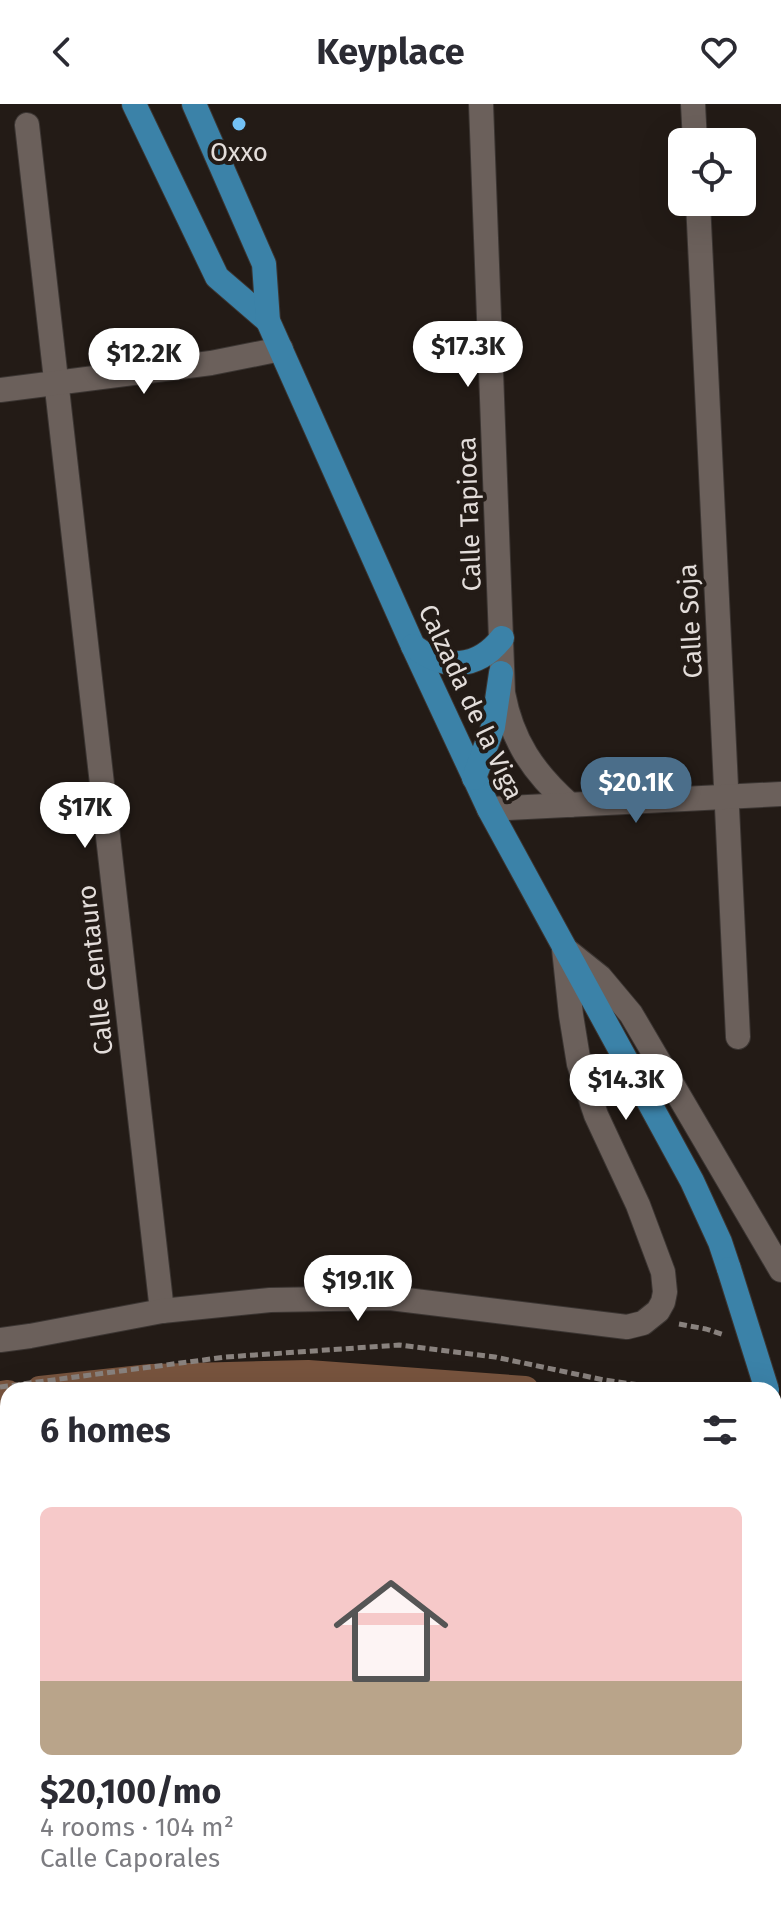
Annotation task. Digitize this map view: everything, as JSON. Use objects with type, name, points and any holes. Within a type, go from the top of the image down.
[{"type":"main road","name":"Calzada de la Viga","points":[[134,104],[217,277],[268,321]]},
{"type":"main road","name":"Calzada de la Viga","points":[[194,104],[264,264],[268,321],[413,646],[489,809],[692,1181],[720,1242],[764,1382]]},
{"type":"main road","points":[[413,646],[437,661],[451,664],[476,660],[502,638]]},
{"type":"main road","points":[[474,778],[493,727],[501,673]]},
{"type":"street","name":"Calle Tapioca","points":[[481,104],[501,673],[507,713],[522,750],[551,789],[570,805]]},
{"type":"street","points":[[693,104],[694,128]]},
{"type":"street","name":"Calle Centauro","points":[[27,125],[162,1311]]},
{"type":"street","name":"Calle Soja","points":[[699,216],[738,1037]]},
{"type":"street","points":[[0,390],[211,363],[281,349]]},
{"type":"street","points":[[489,809],[781,794]]},
{"type":"street","points":[[0,1340],[162,1311],[270,1300],[390,1298],[627,1327],[651,1318],[663,1302],[665,1292],[659,1259],[596,1115],[579,1064],[564,949]]},
{"type":"street","points":[[564,949],[600,977],[631,1014],[781,1270]]},
{"type":"path","points":[[651,1318],[706,1329],[731,1338]]},
{"type":"path","points":[[38,1382],[226,1357],[399,1345],[495,1357],[618,1382]]},
{"type":"waterway","points":[[114,1382],[151,1378],[308,1374],[416,1382]]},
{"type":"place","name":"Oxxo","points":[[239,124]]}]
